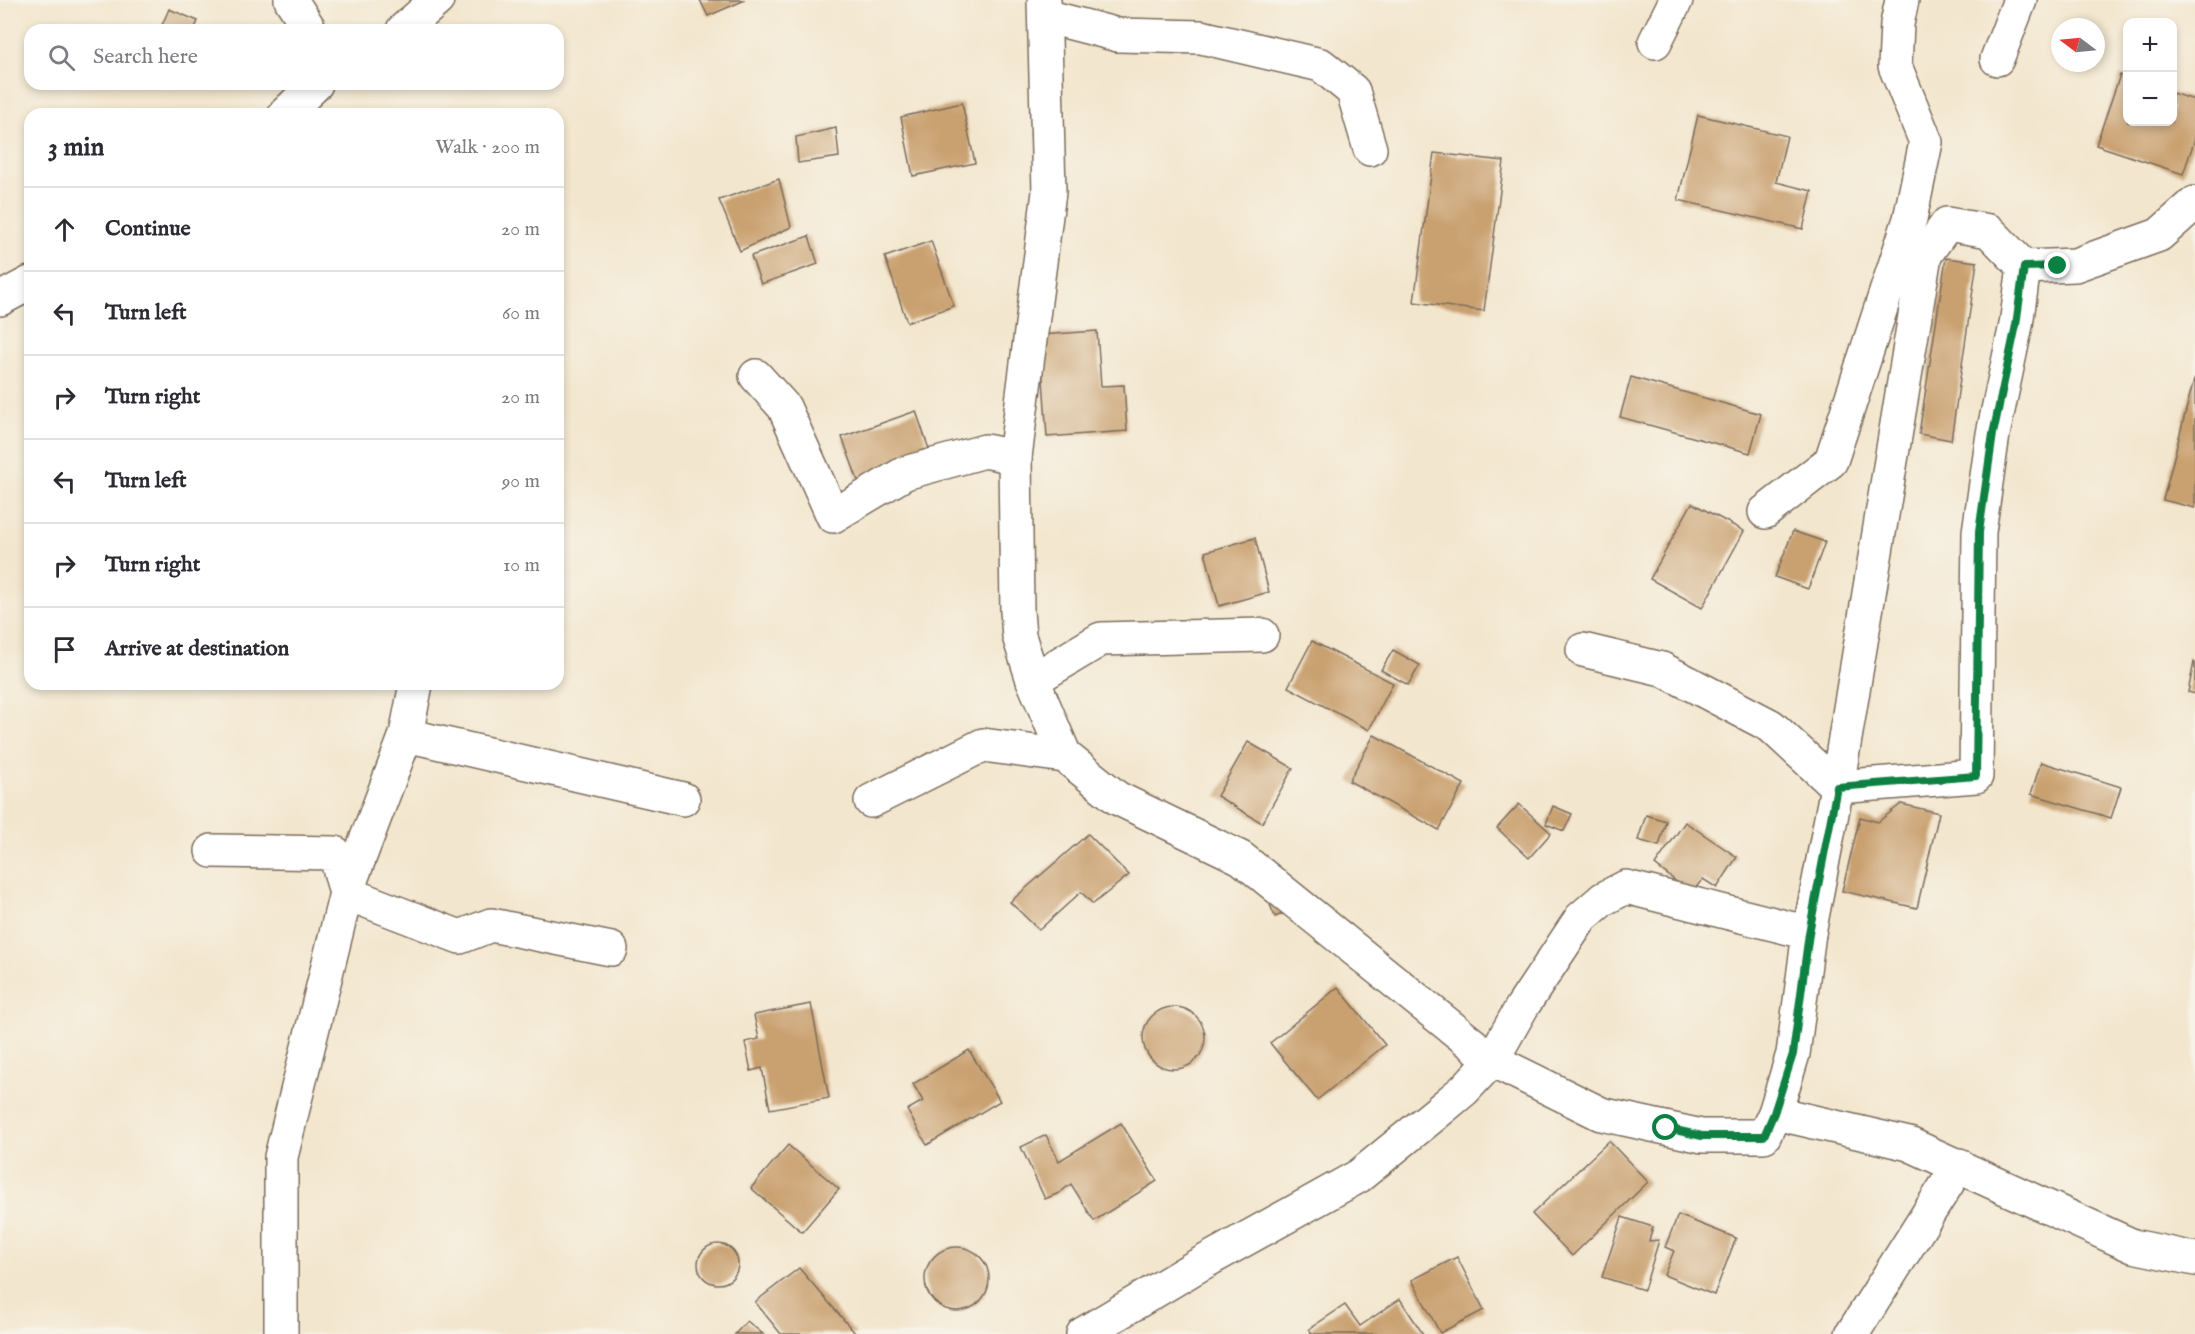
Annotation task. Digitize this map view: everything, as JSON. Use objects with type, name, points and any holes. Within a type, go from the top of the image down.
[{"type":"street","points":[[291,0],[306,24]]},
{"type":"street","points":[[410,24],[438,0]]},
{"type":"street","points":[[1655,42],[1676,0]]},
{"type":"street","points":[[1765,512],[1831,461],[1910,219],[1926,142],[1895,66],[1897,24],[1902,0]]},
{"type":"street","points":[[1997,59],[2020,0]]},
{"type":"street","points":[[1370,149],[1353,91],[1320,65],[1201,37],[1118,35],[1045,8],[1049,192],[1015,457],[1017,611],[1020,636],[1033,680],[1065,756],[1117,798],[1240,858],[1492,1060],[1601,1114],[1702,1136],[1764,1136],[1793,1054],[1809,933],[1837,787],[1925,255],[1947,224],[1989,231],[2024,267],[2075,265],[2159,235],[2195,203]]},
{"type":"street","points":[[291,108],[310,90]]},
{"type":"street","points":[[1583,650],[1662,669],[1771,726],[1837,787],[1976,776],[1979,532],[1993,434],[2016,325],[2024,267]]},
{"type":"street","points":[[0,299],[24,286]]},
{"type":"street","points":[[756,376],[784,407],[832,516],[905,472],[985,451],[1015,457]]},
{"type":"street","points":[[1033,680],[1101,639],[1262,635]]},
{"type":"street","points":[[281,1334],[281,1157],[346,893],[406,735],[415,690]]},
{"type":"street","points":[[406,735],[683,800]]},
{"type":"street","points":[[871,801],[983,745],[1065,756]]},
{"type":"street","points":[[212,850],[335,853],[346,893]]},
{"type":"street","points":[[1083,1334],[1197,1266],[1359,1176],[1464,1090],[1492,1060],[1522,1007],[1581,918],[1603,899],[1626,887],[1809,933]]},
{"type":"street","points":[[346,893],[460,937],[491,925],[611,950]]},
{"type":"street","points":[[1774,1113],[1909,1143],[2133,1246],[2195,1259]]},
{"type":"street","points":[[1852,1334],[1959,1166]]},
{"type":"building","points":[[700,0],[745,0],[708,16]]},
{"type":"building","points":[[169,9],[198,21],[197,24],[163,24]]},
{"type":"building","points":[[2120,75],[2123,76],[2123,126],[2177,126],[2177,95],[2195,100],[2195,139],[2183,174],[2096,145]]},
{"type":"building","points":[[962,103],[975,163],[913,176],[901,117]]},
{"type":"building","points":[[1698,115],[1787,136],[1776,182],[1812,191],[1803,229],[1678,200]]},
{"type":"building","points":[[836,128],[839,157],[798,163],[796,137]]},
{"type":"building","points":[[1434,153],[1504,161],[1484,311],[1414,302]]},
{"type":"building","points":[[779,179],[791,227],[740,251],[719,200]]},
{"type":"building","points":[[809,236],[818,264],[761,284],[751,256]]},
{"type":"building","points":[[931,241],[954,306],[907,322],[885,257]]},
{"type":"building","points":[[1946,258],[1977,262],[1951,440],[1919,434]]},
{"type":"building","points":[[1097,331],[1101,386],[1124,385],[1127,431],[1047,437],[1040,335]]},
{"type":"building","points":[[1631,377],[1761,414],[1750,453],[1620,417]]},
{"type":"building","points":[[2195,380],[2195,508],[2163,500]]},
{"type":"building","points":[[916,411],[933,461],[860,486],[842,437]]},
{"type":"building","points":[[1692,503],[1744,531],[1702,608],[1650,579]]},
{"type":"building","points":[[1793,531],[1825,542],[1808,589],[1775,577]]},
{"type":"building","points":[[1255,538],[1269,592],[1219,606],[1205,552]]},
{"type":"building","points":[[1312,641],[1393,683],[1369,730],[1288,687]]},
{"type":"building","points":[[1393,650],[1420,665],[1408,685],[1381,670]]},
{"type":"building","points":[[2195,663],[2195,694],[2188,692]]},
{"type":"building","points":[[1374,735],[1464,784],[1439,830],[1349,781]]},
{"type":"building","points":[[1248,742],[1293,768],[1262,823],[1217,796]]},
{"type":"building","points":[[2041,762],[2121,787],[2111,818],[2031,794]]},
{"type":"building","points":[[1519,804],[1551,833],[1529,858],[1497,828]]},
{"type":"building","points":[[1901,804],[1939,813],[1917,908],[1842,891],[1860,817],[1878,822]]},
{"type":"building","points":[[1553,806],[1572,814],[1564,831],[1546,824]]},
{"type":"building","points":[[1646,815],[1666,821],[1659,846],[1638,840]]},
{"type":"building","points":[[1685,822],[1737,857],[1717,888],[1703,879],[1691,893],[1655,865]]},
{"type":"building","points":[[1088,834],[1129,875],[1093,904],[1081,892],[1039,930],[1010,902]]},
{"type":"building","points":[[1265,892],[1285,913],[1275,917]]},
{"type":"building","points":[[1338,987],[1385,1045],[1317,1100],[1270,1043]]},
{"type":"building","points":[[811,1004],[829,1098],[770,1109],[762,1068],[751,1071],[745,1042],[759,1039],[754,1015]]},
{"type":"building","points":[[1174,1007],[1196,1016],[1205,1038],[1196,1060],[1174,1069],[1152,1060],[1143,1038],[1152,1016]]},
{"type":"building","points":[[969,1050],[1000,1101],[927,1145],[907,1110],[923,1101],[913,1084]]},
{"type":"building","points":[[1121,1123],[1157,1181],[1094,1221],[1071,1184],[1045,1199],[1021,1147],[1046,1135],[1059,1161]]},
{"type":"building","points":[[1609,1141],[1648,1182],[1572,1256],[1532,1214]]},
{"type":"building","points":[[788,1145],[839,1189],[802,1232],[751,1188]]},
{"type":"building","points":[[1678,1215],[1736,1238],[1714,1295],[1664,1275],[1674,1251],[1665,1247]]},
{"type":"building","points":[[1622,1217],[1653,1227],[1649,1241],[1659,1240],[1644,1290],[1602,1277]]},
{"type":"building","points":[[718,1244],[726,1245],[732,1250],[737,1256],[737,1272],[732,1278],[726,1283],[718,1284],[710,1283],[704,1278],[699,1272],[698,1264],[699,1256],[704,1250],[710,1245]]},
{"type":"building","points":[[957,1247],[975,1253],[983,1261],[989,1279],[983,1297],[975,1305],[957,1311],[939,1305],[931,1297],[925,1279],[931,1261],[939,1253]]},
{"type":"building","points":[[1457,1257],[1484,1310],[1440,1333],[1412,1280]]},
{"type":"building","points":[[799,1268],[856,1334],[781,1334],[755,1302]]},
{"type":"building","points":[[1400,1299],[1423,1334],[1312,1334],[1309,1329],[1345,1305],[1360,1326]]},
{"type":"building","points":[[747,1321],[763,1334],[735,1334]]},
{"type":"route","points":[[1666,1128],[1702,1136],[1764,1136],[1793,1054],[1809,933],[1837,787],[1976,776],[1979,532],[1993,434],[2016,325],[2024,267],[2058,266]]}]
